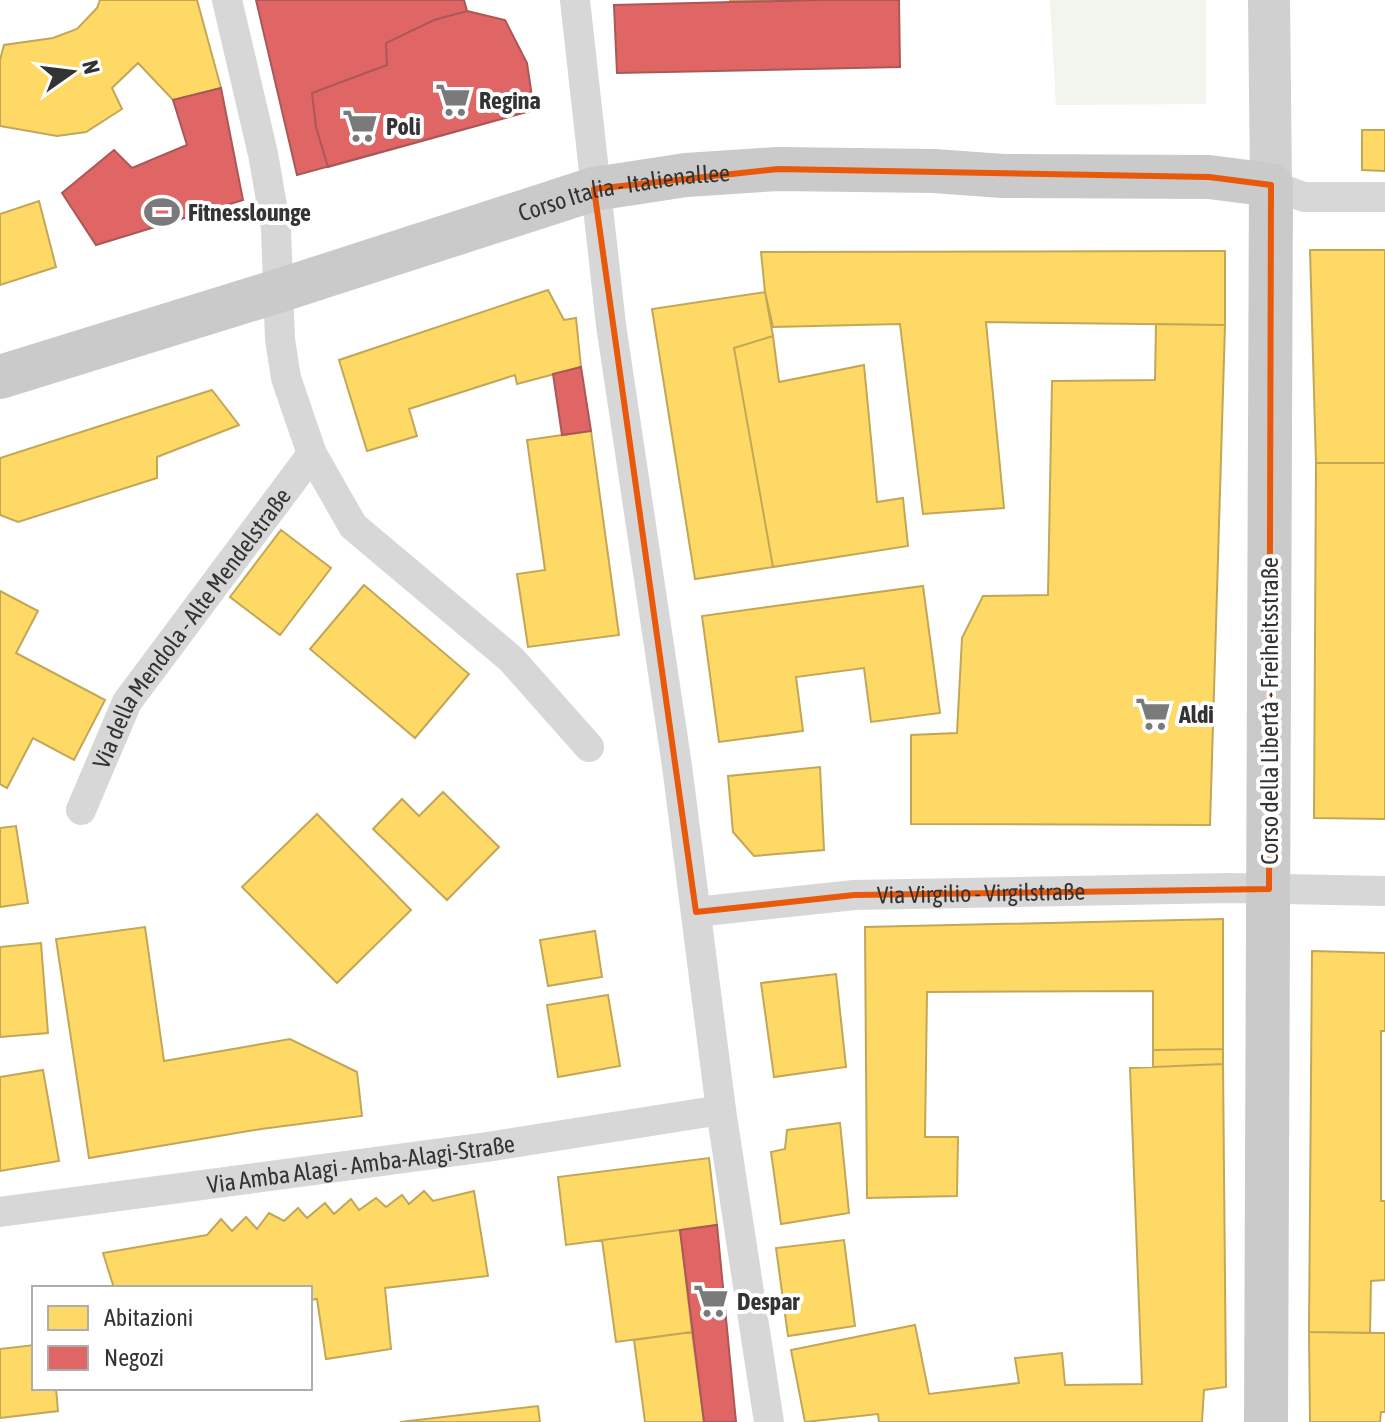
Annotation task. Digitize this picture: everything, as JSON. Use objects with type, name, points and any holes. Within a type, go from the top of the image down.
[{"type":"main road","name":"Corso della Libertà - Freiheitsstraße","points":[[1266,1422],[1269,0]]},
{"type":"main road","name":"Corso Italia - Italienallee","points":[[0,377],[594,189],[686,175],[778,169],[934,171],[1003,176],[1209,177],[1271,185]]},
{"type":"street","name":"Via della Mendola - Alte Mendelstraße","points":[[227,0],[263,154],[276,228],[280,339],[286,378],[312,454],[353,526],[511,659],[589,747]]},
{"type":"street","points":[[575,0],[611,325],[677,766],[721,1110],[769,1422]]},
{"type":"street","points":[[1271,185],[1304,197],[1385,197]]},
{"type":"street","name":"Via della Mendola - Alte Mendelstraße","points":[[81,810],[127,702],[312,454]]},
{"type":"street","name":"Via Virgilio - Virgilstraße","points":[[696,912],[854,895],[1269,889],[1385,891]]},
{"type":"street","name":"Via Amba Alagi - Amba-Alagi-Straße","points":[[0,1212],[471,1149],[721,1110]]},
{"type":"highlighted area","points":[[778,169],[1209,177],[1271,185],[1269,889],[854,895],[696,912],[594,189]]},
{"type":"shaded area","points":[[1050,0],[1206,0],[1206,104],[1056,105]]},
{"type":"building: Abitazioni","points":[[100,0],[197,0],[221,88],[173,100],[138,63],[112,88],[122,109],[86,132],[57,136],[0,126],[0,60],[4,45],[53,38],[77,29],[97,8]]},
{"type":"building: Abitazioni","points":[[730,0],[819,0],[819,2],[730,3]]},
{"type":"building: Abitazioni","points":[[1362,130],[1385,130],[1385,171],[1362,170]]},
{"type":"building: Abitazioni","points":[[39,201],[56,267],[0,285],[0,214]]},
{"type":"building: Abitazioni","points":[[1310,250],[1385,250],[1385,463],[1316,463]]},
{"type":"building: Abitazioni","points":[[1225,251],[1225,325],[986,322],[1004,508],[923,514],[900,324],[773,327],[761,252]]},
{"type":"building: Abitazioni","points":[[548,290],[564,320],[576,318],[581,367],[517,384],[515,375],[409,409],[417,436],[367,451],[339,360]]},
{"type":"building: Abitazioni","points":[[765,292],[773,336],[734,348],[773,567],[695,579],[652,309]]},
{"type":"building: Abitazioni","points":[[1156,324],[1225,325],[1210,825],[911,824],[911,735],[957,733],[962,638],[983,596],[1048,595],[1052,381],[1155,380]]},
{"type":"building: Abitazioni","points":[[773,336],[779,382],[864,365],[877,502],[903,498],[908,546],[773,567],[734,348]]},
{"type":"building: Abitazioni","points":[[212,390],[239,425],[157,457],[157,478],[18,522],[0,515],[0,458]]},
{"type":"building: Abitazioni","points":[[591,431],[619,635],[528,647],[517,574],[545,570],[527,440]]},
{"type":"building: Abitazioni","points":[[1316,463],[1385,463],[1385,819],[1314,818]]},
{"type":"building: Abitazioni","points":[[281,530],[331,568],[280,635],[230,597]]},
{"type":"building: Abitazioni","points":[[364,585],[469,674],[415,738],[310,649]]},
{"type":"building: Abitazioni","points":[[923,586],[940,713],[871,722],[864,668],[796,677],[803,731],[719,742],[702,616]]},
{"type":"building: Abitazioni","points":[[0,591],[38,611],[16,653],[105,700],[74,760],[33,738],[7,788],[0,784]]},
{"type":"building: Abitazioni","points":[[820,767],[824,850],[754,856],[733,832],[728,776]]},
{"type":"building: Abitazioni","points":[[443,792],[499,847],[447,900],[373,829],[402,799],[419,816]]},
{"type":"building: Abitazioni","points":[[317,814],[411,910],[337,983],[242,887]]},
{"type":"building: Abitazioni","points":[[16,826],[28,903],[0,907],[0,828]]},
{"type":"building: Abitazioni","points":[[1223,919],[1223,1049],[1153,1050],[1153,991],[927,992],[925,1137],[958,1137],[957,1196],[867,1198],[865,927]]},
{"type":"building: Abitazioni","points":[[145,927],[164,1061],[290,1039],[357,1072],[362,1116],[261,1129],[89,1158],[56,939]]},
{"type":"building: Abitazioni","points":[[595,931],[602,977],[548,986],[540,940]]},
{"type":"building: Abitazioni","points":[[41,943],[48,1033],[0,1037],[0,947]]},
{"type":"building: Abitazioni","points":[[1312,951],[1385,953],[1385,1031],[1381,1031],[1381,1201],[1385,1201],[1385,1280],[1371,1281],[1370,1333],[1309,1332]]},
{"type":"building: Abitazioni","points":[[836,974],[846,1067],[774,1077],[761,983]]},
{"type":"building: Abitazioni","points":[[608,995],[620,1066],[558,1077],[547,1005]]},
{"type":"building: Abitazioni","points":[[1223,1049],[1223,1064],[1153,1067],[1153,1050]]},
{"type":"building: Abitazioni","points":[[1223,1064],[1226,1387],[1204,1390],[1202,1422],[879,1422],[878,1414],[805,1422],[791,1350],[915,1325],[929,1394],[1019,1383],[1015,1358],[1062,1353],[1065,1385],[1142,1384],[1130,1068]]},
{"type":"building: Abitazioni","points":[[43,1070],[59,1161],[0,1171],[0,1077]]},
{"type":"building: Abitazioni","points":[[840,1123],[849,1213],[781,1224],[771,1152],[785,1149],[787,1130]]},
{"type":"building: Abitazioni","points":[[709,1158],[717,1225],[566,1245],[558,1177]]},
{"type":"building: Abitazioni","points":[[424,1191],[433,1201],[474,1191],[488,1276],[385,1288],[391,1349],[326,1359],[317,1299],[312,1300],[312,1286],[113,1286],[103,1253],[207,1235],[221,1219],[232,1231],[246,1217],[257,1229],[269,1213],[284,1221],[298,1208],[307,1218],[325,1203],[334,1214],[351,1199],[359,1210],[376,1198],[386,1207],[402,1195],[409,1204]]},
{"type":"building: Abitazioni","points":[[680,1230],[692,1332],[616,1342],[602,1240]]},
{"type":"building: Abitazioni","points":[[844,1240],[855,1326],[788,1336],[776,1248]]},
{"type":"building: Abitazioni","points":[[692,1332],[704,1422],[645,1422],[634,1340]]},
{"type":"building: Abitazioni","points":[[1309,1332],[1385,1333],[1385,1412],[1381,1412],[1380,1422],[1310,1422]]},
{"type":"building: Abitazioni","points":[[32,1345],[32,1390],[56,1390],[58,1411],[0,1418],[0,1349]]},
{"type":"building: Abitazioni","points":[[538,1406],[540,1422],[400,1422]]},
{"type":"building: Negozi","points":[[256,0],[464,0],[467,11],[505,20],[527,63],[534,110],[297,175]]},
{"type":"building: Negozi","points":[[899,0],[900,67],[617,73],[614,5]]},
{"type":"building: Negozi","points":[[467,11],[505,20],[527,63],[534,110],[328,167],[316,127],[312,93],[387,65],[386,43],[434,20]]},
{"type":"building: Negozi","points":[[221,88],[243,200],[96,245],[62,193],[114,150],[132,168],[187,145],[173,100]]},
{"type":"building: Negozi","points":[[581,367],[591,431],[562,435],[553,374]]},
{"type":"building: Negozi","points":[[717,1225],[736,1422],[704,1422],[680,1230]]},
{"type":"place","name":"Regina","points":[[453,100]]},
{"type":"place","name":"Poli","points":[[360,126]]},
{"type":"place","name":"Fitnesslounge","points":[[162,212]]},
{"type":"place","name":"Aldi","points":[[1153,714]]},
{"type":"place","name":"Despar","points":[[711,1301]]}]
